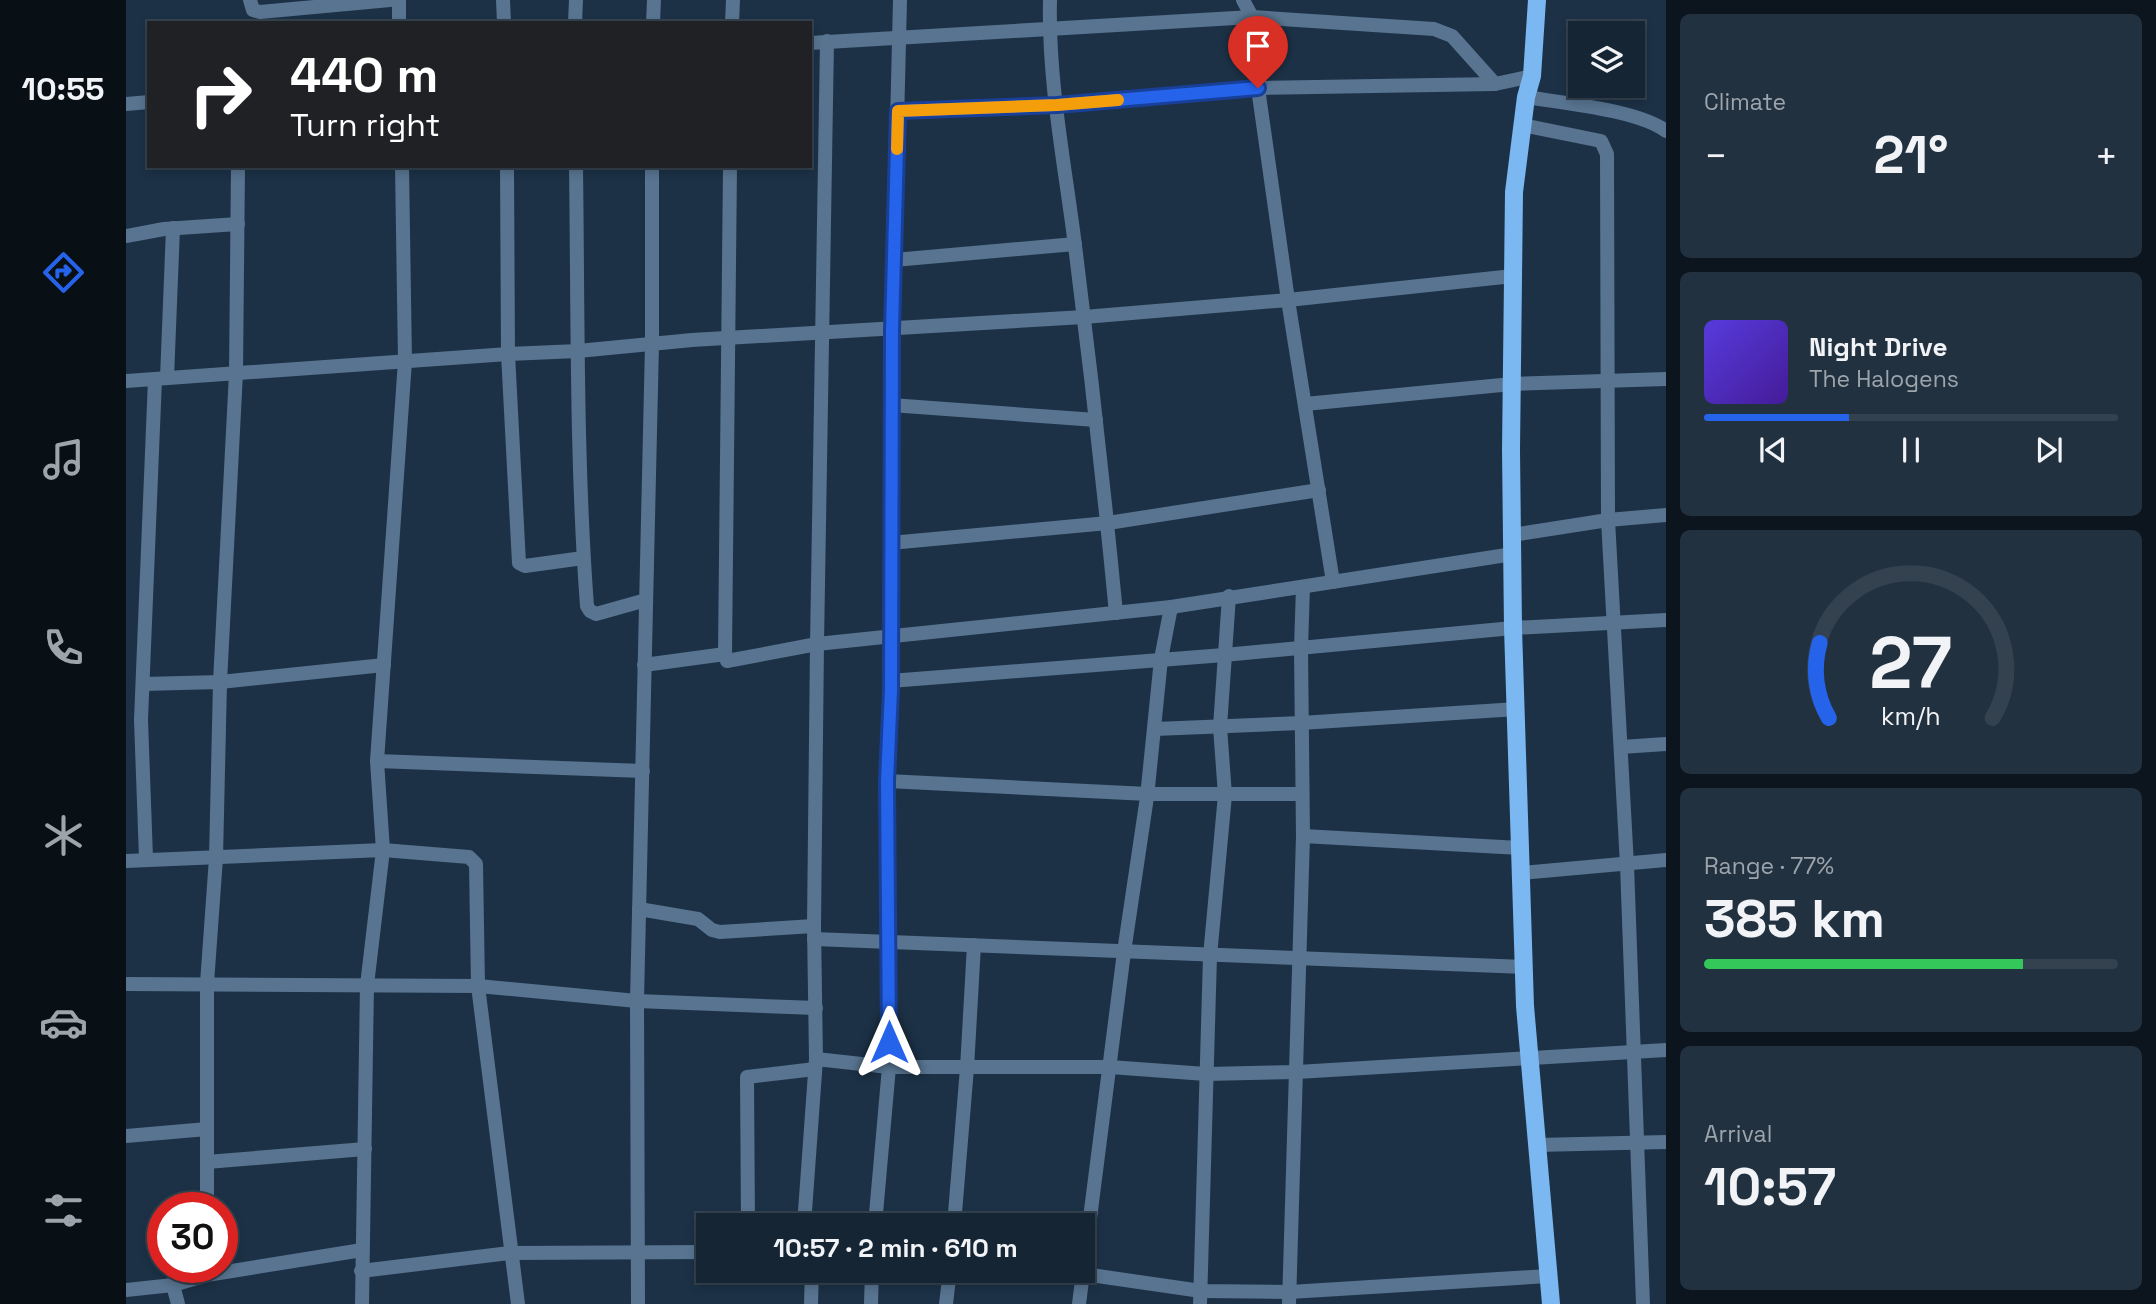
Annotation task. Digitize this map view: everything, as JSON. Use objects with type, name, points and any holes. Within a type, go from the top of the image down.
[{"type":"main road","points":[[1537,0],[1532,76],[1526,97],[1514,192],[1512,535],[1520,848],[1529,1057],[1551,1304]]},
{"type":"street","points":[[250,0],[253,10],[260,12],[390,0]]},
{"type":"street","points":[[399,0],[399,21]]},
{"type":"street","points":[[503,0],[504,21]]},
{"type":"street","points":[[575,21],[576,0]]},
{"type":"street","points":[[653,21],[654,0]]},
{"type":"street","points":[[732,21],[733,0]]},
{"type":"street","points":[[876,1213],[889,1067],[887,781],[891,637],[892,330],[900,0]]},
{"type":"street","points":[[1050,0],[1049,29],[1057,105],[1108,523],[1116,613]]},
{"type":"street","points":[[1243,0],[1252,16],[1258,88],[1288,300],[1333,582]]},
{"type":"street","points":[[812,43],[1252,16],[1434,29],[1452,36],[1495,84]]},
{"type":"street","points":[[805,1213],[816,1064],[814,933],[817,644],[827,41]]},
{"type":"street","points":[[898,111],[1057,105],[1258,88],[1495,84],[1532,76]]},
{"type":"street","points":[[1526,97],[1634,116],[1666,131]]},
{"type":"street","points":[[126,104],[147,102]]},
{"type":"street","points":[[1522,125],[1601,141],[1607,154],[1608,520],[1627,865],[1635,1143],[1643,1304]]},
{"type":"street","points":[[207,1192],[207,984],[216,858],[220,682],[236,373],[238,168]]},
{"type":"street","points":[[362,1304],[367,985],[383,850],[377,761],[405,361],[402,168]]},
{"type":"street","points":[[507,168],[508,354],[519,563],[525,566],[583,558]]},
{"type":"street","points":[[576,168],[583,558],[587,606],[596,614],[646,600]]},
{"type":"street","points":[[638,1304],[640,1253],[637,1001],[652,344],[652,168]]},
{"type":"street","points":[[730,168],[727,661],[817,644],[1171,607],[1513,554]]},
{"type":"street","points":[[126,236],[173,228],[238,224]]},
{"type":"street","points":[[146,858],[141,720],[161,378],[173,228]]},
{"type":"street","points":[[894,260],[1075,244]]},
{"type":"street","points":[[126,381],[578,351],[729,338],[1084,317],[1288,300],[1513,276]]},
{"type":"street","points":[[1305,404],[1512,384],[1666,379]]},
{"type":"street","points":[[891,405],[1096,420]]},
{"type":"street","points":[[890,543],[1108,523],[1319,490]]},
{"type":"street","points":[[1512,535],[1666,514]]},
{"type":"street","points":[[1289,1298],[1303,835],[1303,587]]},
{"type":"street","points":[[1200,1297],[1210,956],[1225,795],[1220,727],[1229,596]]},
{"type":"street","points":[[1092,1213],[1124,953],[1148,794],[1161,659],[1171,607]]},
{"type":"street","points":[[890,681],[1224,655],[1513,628],[1666,620]]},
{"type":"street","points":[[644,665],[725,654]]},
{"type":"street","points":[[143,684],[220,682],[384,665]]},
{"type":"street","points":[[1155,729],[1517,709]]},
{"type":"street","points":[[126,721],[141,720]]},
{"type":"street","points":[[1621,747],[1666,744]]},
{"type":"street","points":[[377,761],[643,771]]},
{"type":"street","points":[[887,781],[1148,794],[1302,794]]},
{"type":"street","points":[[1303,835],[1520,848]]},
{"type":"street","points":[[126,861],[146,858],[216,858],[383,850],[469,857],[476,864],[478,986],[518,1304]]},
{"type":"street","points":[[1521,873],[1666,860]]},
{"type":"street","points":[[639,909],[698,919],[712,930],[720,932],[814,933],[889,941],[1124,953],[1525,967]]},
{"type":"street","points":[[955,1213],[974,945]]},
{"type":"street","points":[[126,984],[478,986],[637,1001],[816,1008]]},
{"type":"street","points":[[748,1213],[747,1077],[816,1064],[967,1068],[1110,1067],[1206,1074],[1297,1072],[1666,1050]]},
{"type":"street","points":[[126,1136],[207,1129]]},
{"type":"street","points":[[1536,1145],[1666,1142]]},
{"type":"street","points":[[207,1162],[365,1149]]},
{"type":"street","points":[[238,1267],[362,1250]]},
{"type":"street","points":[[361,1271],[510,1254],[696,1252]]},
{"type":"street","points":[[1095,1276],[1200,1297],[1289,1298],[1548,1276]]},
{"type":"street","points":[[126,1290],[178,1283]]},
{"type":"street","points":[[811,1304],[812,1283]]},
{"type":"street","points":[[871,1304],[872,1283]]},
{"type":"street","points":[[946,1304],[948,1283]]},
{"type":"street","points":[[1079,1304],[1082,1283]]},
{"type":"street","points":[[173,1285],[178,1304]]},
{"type":"slow traffic","points":[[897,149],[898,111],[1118,100]]},
{"type":"route","points":[[889,1042],[887,781],[891,690],[892,330],[898,111],[1057,105],[1258,88]]}]
